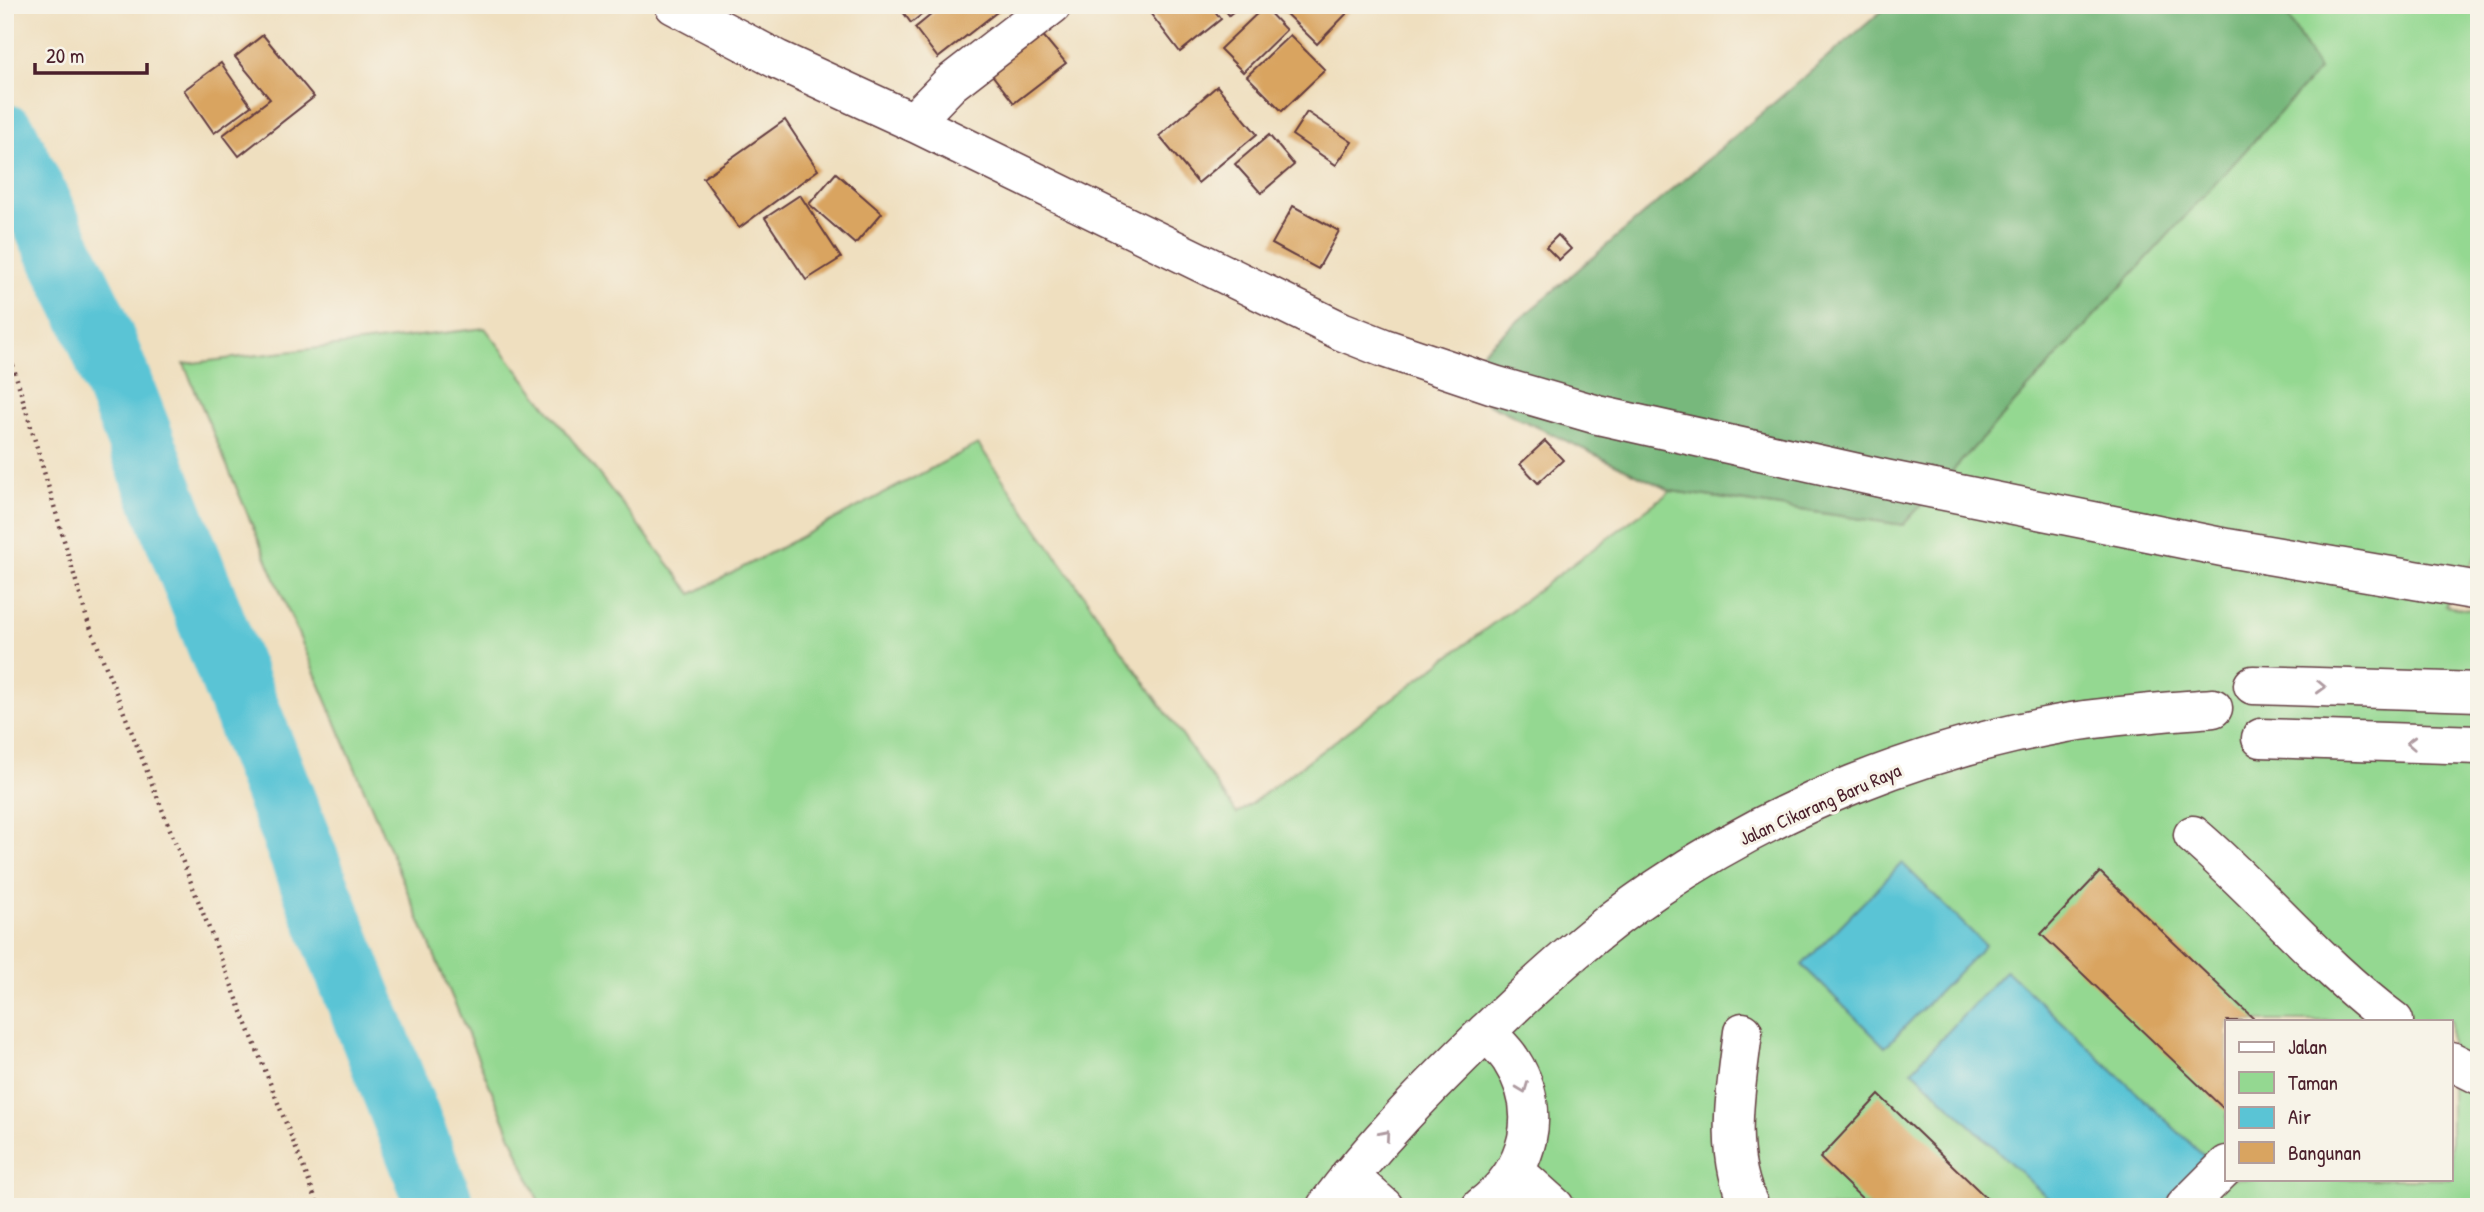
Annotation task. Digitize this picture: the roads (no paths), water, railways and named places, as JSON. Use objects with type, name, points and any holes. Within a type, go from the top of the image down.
[{"type":"street","points":[[674,5],[778,60],[913,122],[1342,331],[1494,385],[1598,415],[1885,479],[2227,548],[2479,591]]},
{"type":"street","points":[[913,122],[951,83],[1052,5]]},
{"type":"street","points":[[2253,685],[2262,690],[2269,699],[2273,720],[2261,738],[2252,743],[2231,742],[2216,729],[2212,719],[2213,708],[2216,698],[2223,690],[2243,683],[2479,692]]},
{"type":"street","name":"Jalan Cikarang Baru Raya","points":[[1326,1207],[1349,1176],[1402,1116],[1539,980],[1596,933],[1656,889],[1719,849],[1841,790],[1922,759],[1993,739],[2078,722],[2139,713],[2213,708]]},
{"type":"street","points":[[2261,738],[2479,745]]},
{"type":"street","points":[[2193,835],[2234,871],[2380,1018]]},
{"type":"street","points":[[1481,1207],[1499,1194],[1516,1172],[1530,1135],[1527,1096],[1511,1060],[1486,1032]]},
{"type":"street","points":[[1743,1032],[1733,1124],[1738,1180],[1749,1207]]},
{"type":"street","points":[[2452,1062],[2479,1075]]},
{"type":"street","points":[[2185,1207],[2225,1167]]},
{"type":"street","points":[[1516,1172],[1555,1207]]},
{"type":"street","points":[[1349,1176],[1384,1207]]},
{"type":"water","points":[[1902,863],[1985,945],[1885,1047],[1802,965]]},
{"type":"water","points":[[2006,970],[2207,1159],[2162,1207],[2057,1207],[1912,1070]]},
{"type":"waterway","points":[[5,138],[93,319],[441,1207]]}]
